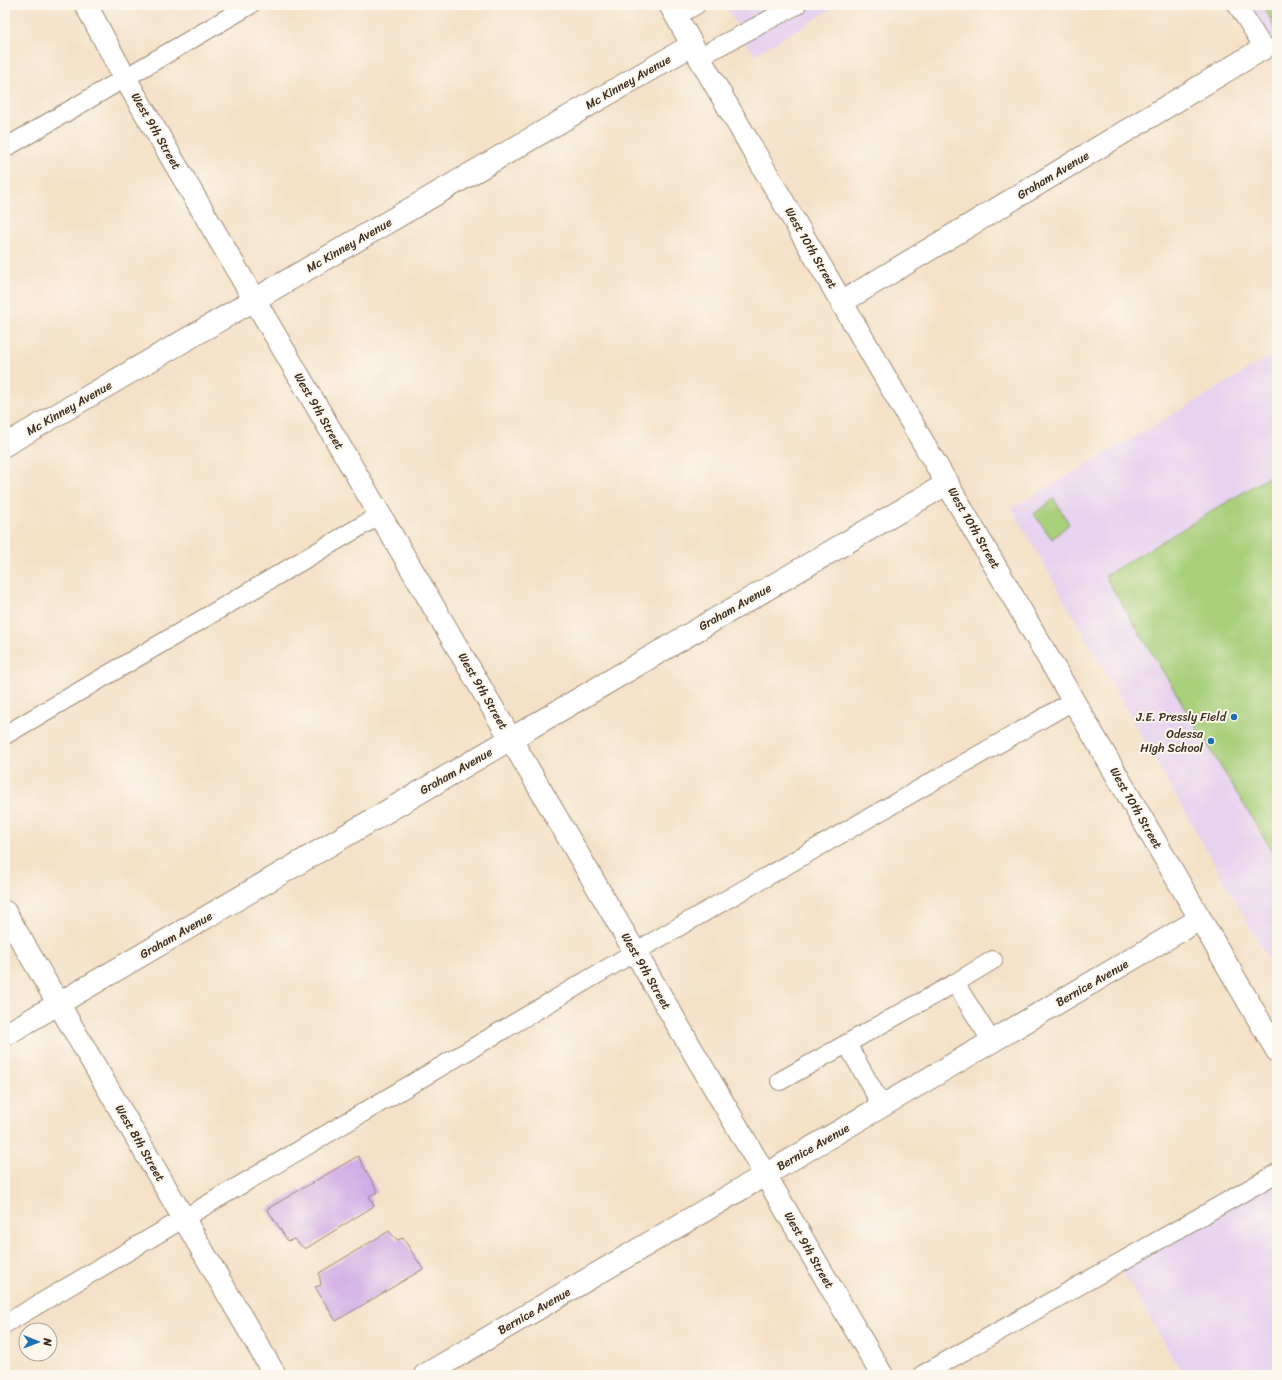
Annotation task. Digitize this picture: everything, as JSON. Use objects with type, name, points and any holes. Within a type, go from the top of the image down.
[{"type":"street","name":"West 9th Street","points":[[86,5],[125,78],[882,1375]]},
{"type":"street","name":"West 10th Street","points":[[673,11],[1277,1051]]},
{"type":"street","name":"Graham Avenue","points":[[842,302],[1264,48]]},
{"type":"street","name":"Mc Kinney Avenue","points":[[5,445],[254,300],[696,51]]},
{"type":"street","name":"Graham Avenue","points":[[5,1035],[948,483]]},
{"type":"street","name":"West 8th Street","points":[[5,912],[275,1375]]},
{"type":"street","name":"Bernice Avenue","points":[[425,1375],[1200,919]]},
{"type":"lane","points":[[5,148],[250,5]]},
{"type":"lane","points":[[673,11],[696,5]]},
{"type":"lane","points":[[696,51],[797,5]]},
{"type":"lane","points":[[1237,5],[1264,48]]},
{"type":"lane","points":[[5,735],[380,515]]},
{"type":"lane","points":[[5,1324],[635,952],[1073,701]]},
{"type":"lane","points":[[780,1081],[955,984],[993,960]]},
{"type":"lane","points":[[955,984],[992,1042]]},
{"type":"lane","points":[[847,1044],[882,1106]]},
{"type":"lane","points":[[922,1375],[1277,1172]]},
{"type":"shaded area","points":[[725,5],[839,5],[754,55]]},
{"type":"shaded area","points":[[1241,5],[1277,5],[1277,68]]},
{"type":"shaded area","name":"Odessa High School","points":[[1277,352],[1277,974],[1012,508],[1207,395]]},
{"type":"shaded area","points":[[1277,1166],[1277,1375],[1183,1375],[1116,1260]]},
{"type":"green space","points":[[1264,5],[1277,5],[1277,33],[1265,8]]},
{"type":"green space","name":"J.E. Pressly Field","points":[[1277,472],[1277,859],[1105,576]]},
{"type":"green space","points":[[1054,499],[1069,524],[1052,539],[1034,514]]},
{"type":"building","points":[[358,1156],[378,1192],[369,1196],[374,1206],[305,1249],[294,1239],[288,1241],[267,1209]]},
{"type":"building","points":[[389,1231],[397,1240],[403,1238],[423,1269],[336,1321],[315,1287],[321,1285],[319,1273]]},
{"type":"place","name":"J.E. Pressly Field","points":[[1234,717]]},
{"type":"place","name":"Odessa High School","points":[[1211,741]]}]
